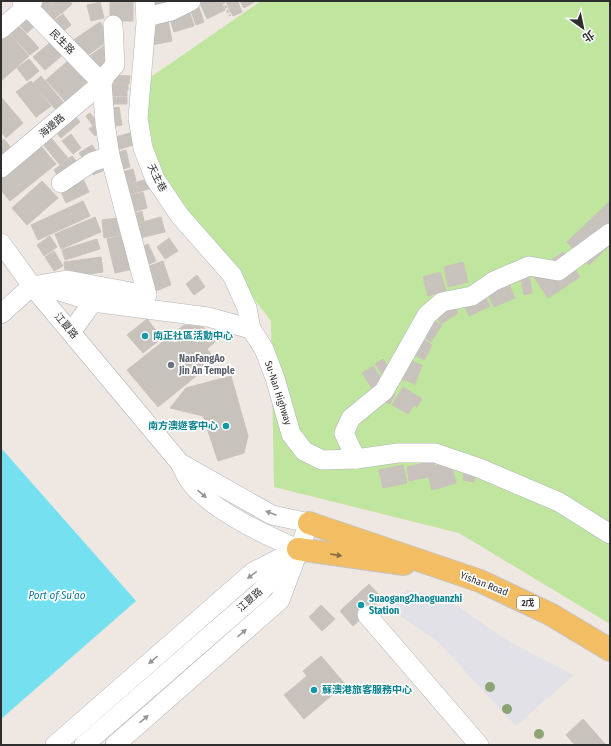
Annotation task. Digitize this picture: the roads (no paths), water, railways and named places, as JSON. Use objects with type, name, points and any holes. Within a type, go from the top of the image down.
[{"type":"main road","name":"Yishan Road","points":[[309,523],[480,581],[513,595],[550,614],[610,650]]},
{"type":"main road","name":"Yishan Road","points":[[298,549],[441,569]]},
{"type":"street","points":[[145,9],[171,11],[191,1]]},
{"type":"street","points":[[1,29],[27,3]]},
{"type":"street","name":"民生路","points":[[27,3],[102,83]]},
{"type":"street","name":"天主巷","points":[[145,9],[138,118],[143,148],[155,179],[180,216],[232,276],[247,308],[251,329]]},
{"type":"street","name":"海邊路","points":[[1,168],[102,83],[106,75],[115,65],[113,25]]},
{"type":"street","points":[[1,314],[32,286],[67,280],[147,295],[110,156],[105,123],[102,83]]},
{"type":"street","points":[[61,183],[92,162],[110,156]]},
{"type":"street","points":[[356,459],[344,433],[351,418],[384,391],[427,315],[442,302],[472,296],[494,281],[529,266],[558,271],[610,234]]},
{"type":"street","name":"江夏路","points":[[1,243],[32,286],[180,463],[188,479],[201,494],[240,522],[298,549],[260,592],[84,745]]},
{"type":"street","points":[[32,286],[62,292],[93,302],[208,317],[251,329]]},
{"type":"street","points":[[71,332],[93,302]]},
{"type":"street","name":"Su-Nan Highway","points":[[251,329],[264,349],[275,378],[291,434],[304,451],[322,460],[356,459],[398,453],[435,453],[479,468],[559,502],[610,534]]},
{"type":"street","name":"江夏路","points":[[180,463],[272,515],[309,523]]},
{"type":"street","points":[[115,745],[280,600],[309,523]]},
{"type":"street","points":[[55,745],[253,572],[298,549]]},
{"type":"street","points":[[367,615],[479,745]]},
{"type":"water","name":"Port of Su'ao","points":[[1,448],[136,601],[1,719]]},
{"type":"place","name":"南正社區活動中心","points":[[145,336]]},
{"type":"place","name":"NanFangAo Jin An Temple","points":[[171,365]]},
{"type":"place","name":"南方澳遊客中心","points":[[226,426]]},
{"type":"place","name":"Suaogang2haoguanzhi Station","points":[[361,605]]},
{"type":"place","name":"蘇澳港旅客服務中心","points":[[314,690]]}]
